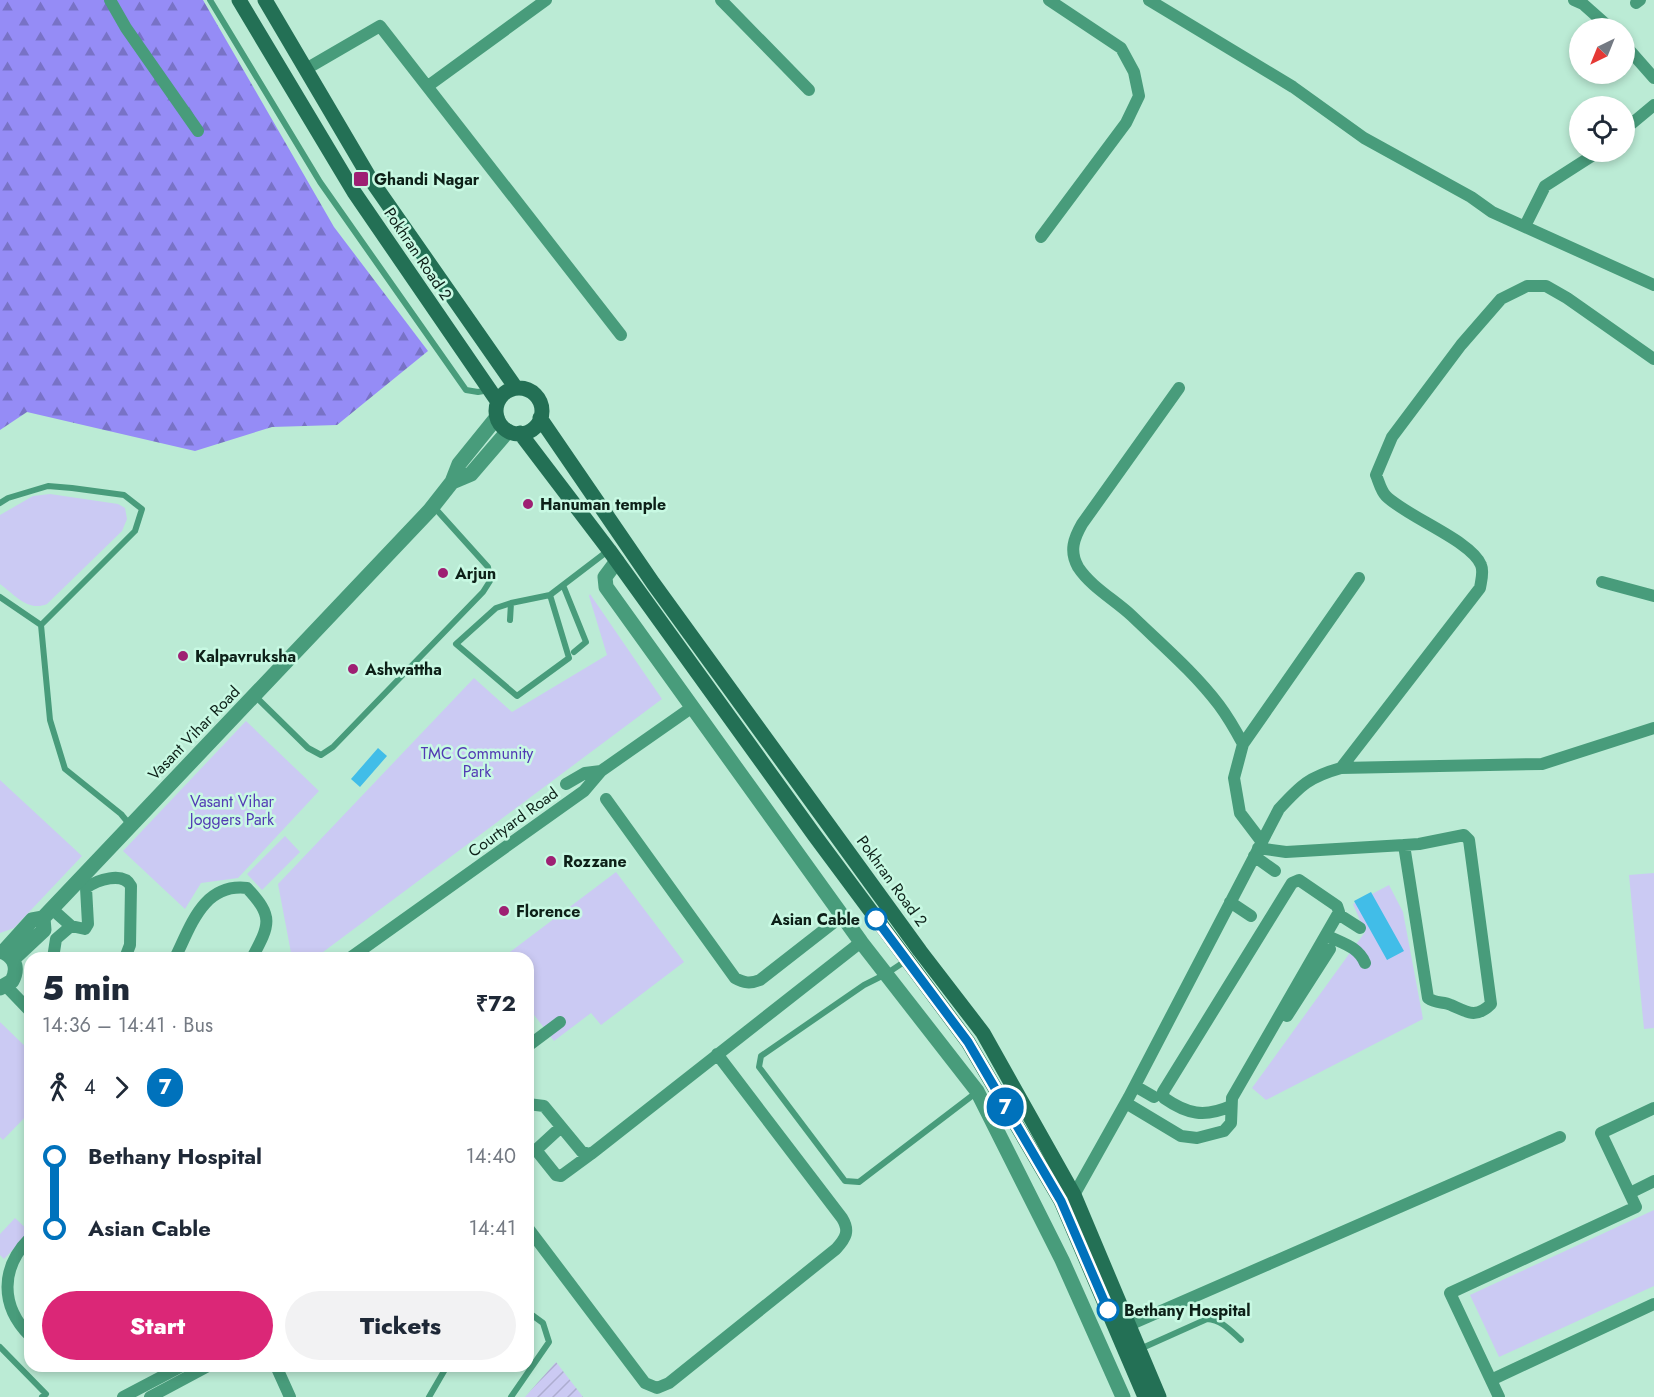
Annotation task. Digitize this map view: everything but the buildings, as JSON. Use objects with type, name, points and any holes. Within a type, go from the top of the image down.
[{"type":"main road","name":"Pokhran Road 2","points":[[239,0],[354,192],[495,403]]},
{"type":"main road","name":"Pokhran Road 2","points":[[265,0],[371,180],[516,388]]},
{"type":"main road","points":[[314,123],[330,113]]},
{"type":"main road","points":[[521,387],[530,390],[537,397],[541,404],[540,418],[533,429],[514,432],[501,425],[495,403],[504,392],[521,387]]},
{"type":"main road","name":"Pokhran Road 2","points":[[540,418],[653,583],[920,951],[983,1033],[1068,1198],[1140,1349],[1159,1397]]},
{"type":"main road","name":"Pokhran Road 2","points":[[514,432],[613,556],[968,1042],[1068,1198],[1145,1397]]},
{"type":"street","points":[[110,0],[126,28],[198,131]]},
{"type":"street","points":[[428,86],[546,0]]},
{"type":"street","points":[[721,0],[809,90]]},
{"type":"street","points":[[1041,237],[1126,123],[1139,96],[1134,72],[1121,48],[1049,0]]},
{"type":"street","points":[[1149,0],[1293,87],[1364,138],[1471,197],[1492,212],[1654,285]]},
{"type":"street","points":[[1574,0],[1583,4],[1599,18]]},
{"type":"street","points":[[306,69],[380,26],[621,335]]},
{"type":"street","points":[[1635,56],[1654,78]]},
{"type":"street","points":[[1635,121],[1654,105]]},
{"type":"street","points":[[1525,225],[1545,186],[1582,162]]},
{"type":"street","points":[[1341,768],[1480,588],[1483,574],[1481,564],[1470,552],[1384,495],[1376,475],[1392,437],[1461,345],[1502,299],[1527,286],[1546,286],[1567,298],[1654,359]]},
{"type":"street","points":[[1179,388],[1082,524],[1074,538],[1072,552],[1078,566],[1092,583],[1124,609],[1191,671],[1221,706],[1244,744]]},
{"type":"street","points":[[452,482],[459,464],[495,403]]},
{"type":"street","name":"Vasant Vihar Road","points":[[5,954],[32,920],[48,913],[433,506],[452,482],[471,474],[514,432]]},
{"type":"street","points":[[613,556],[605,577],[606,587],[861,942],[977,1091],[1062,1260],[1123,1397]]},
{"type":"street","points":[[1275,870],[1258,848],[1240,813],[1234,778],[1244,744],[1359,578]]},
{"type":"street","points":[[1602,582],[1654,596]]},
{"type":"street","name":"Courtyard Road","points":[[358,952],[584,791],[601,771],[692,708]]},
{"type":"street","points":[[1068,1198],[1130,1095],[1279,809],[1297,790],[1318,774],[1341,768],[1542,764],[1654,728]]},
{"type":"street","points":[[566,784],[585,773],[601,771]]},
{"type":"street","points":[[606,799],[735,978],[743,983],[760,980],[843,916]]},
{"type":"street","points":[[1258,848],[1286,852],[1404,845],[1464,835],[1469,840],[1491,1004],[1485,1010],[1469,1014],[1450,1004],[1434,1002],[1428,998],[1404,845]]},
{"type":"street","points":[[48,913],[71,926],[85,928],[88,924],[86,888],[97,880],[126,879],[132,886],[132,917],[127,952]]},
{"type":"street","points":[[1130,1095],[1193,1131],[1232,1123],[1232,1098],[1339,912],[1337,906],[1299,880],[1292,883],[1163,1092],[1164,1098],[1189,1113],[1217,1113],[1231,1106]]},
{"type":"street","points":[[178,952],[201,908],[215,893],[224,888],[236,886],[247,888],[262,904],[267,916],[267,925],[255,952]]},
{"type":"street","points":[[1230,902],[1251,916]]},
{"type":"street","points":[[1338,914],[1360,928]]},
{"type":"street","points":[[54,952],[56,939],[71,926]]},
{"type":"street","points":[[1326,935],[1349,945],[1362,955],[1365,963]]},
{"type":"street","points":[[561,1127],[536,1150],[556,1174],[561,1176],[861,942]]},
{"type":"street","points":[[1276,1020],[1285,1020],[1330,949]]},
{"type":"street","points":[[5,954],[16,970],[6,985]]},
{"type":"street","points":[[6,985],[24,996]]},
{"type":"street","points":[[6,985],[24,1004]]},
{"type":"street","points":[[534,1042],[560,1022]]},
{"type":"street","points":[[534,1236],[645,1383],[657,1388],[669,1383],[836,1249],[847,1234],[847,1226],[717,1054]]},
{"type":"street","points":[[1130,1095],[1154,1096]]},
{"type":"street","points":[[534,1105],[544,1106],[582,1152],[591,1154]]},
{"type":"street","points":[[1499,1397],[1450,1293],[1636,1207],[1601,1133],[1654,1108]]},
{"type":"street","points":[[1129,1325],[1560,1137]]},
{"type":"street","points":[[1629,1193],[1654,1182]]},
{"type":"street","points":[[24,1244],[8,1264],[4,1287],[8,1311],[24,1330]]},
{"type":"street","points":[[1491,1380],[1654,1304]]},
{"type":"street","points":[[130,1396],[172,1372]]},
{"type":"street","points":[[150,1397],[197,1372]]},
{"type":"street","points":[[271,1372],[283,1397]]},
{"type":"street","points":[[279,1372],[290,1397]]},
{"type":"lane","points":[[210,0],[320,182],[466,390],[478,392],[495,403]]},
{"type":"lane","points":[[0,503],[8,498],[48,486],[124,495],[142,509],[135,531],[42,625],[50,720],[65,769],[121,814],[131,825]]},
{"type":"lane","points":[[254,695],[308,748],[321,755],[333,747],[483,592],[490,581],[488,567],[433,506]]},
{"type":"lane","points":[[550,595],[568,658],[517,696],[456,644],[496,608],[550,595],[613,556]]},
{"type":"lane","points":[[563,585],[586,642],[574,652]]},
{"type":"lane","points":[[0,597],[42,625]]},
{"type":"lane","points":[[510,620],[512,603]]},
{"type":"lane","points":[[920,951],[886,974],[864,985],[760,1056],[759,1067],[845,1180],[859,1182],[977,1091]]},
{"type":"lane","points":[[534,1316],[543,1323],[549,1342],[534,1364]]},
{"type":"lane","points":[[1140,1349],[1207,1320],[1215,1320],[1223,1324],[1241,1340]]},
{"type":"lane","points":[[0,1347],[24,1372]]},
{"type":"lane","points":[[24,1372],[46,1394],[42,1397]]},
{"type":"lane","points":[[429,1397],[444,1372]]},
{"type":"lane","points":[[512,1397],[529,1372]]},
{"type":"green space","points":[[0,0],[203,0],[334,227],[428,351],[337,425],[272,427],[195,451],[27,412],[0,430]]},
{"type":"green space","points":[[50,494],[118,504],[125,508],[127,519],[122,531],[47,604],[34,606],[22,601],[0,584],[0,515],[33,496]]},
{"type":"green space","name":"TMC Community Park","points":[[590,594],[662,699],[323,952],[291,952],[278,884],[474,678],[512,712],[607,655]]},
{"type":"green space","name":"Vasant Vihar Joggers Park","points":[[246,721],[319,791],[238,878],[201,883],[185,909],[123,851]]},
{"type":"green space","points":[[0,780],[82,856],[14,928],[0,933]]},
{"type":"green space","points":[[285,836],[300,852],[262,890],[247,874]]},
{"type":"green space","points":[[616,872],[684,962],[601,1025],[591,1013],[554,1041],[534,1015],[534,952],[510,952]]},
{"type":"green space","points":[[1654,873],[1654,1028],[1644,1029],[1629,875]]},
{"type":"green space","points":[[1389,885],[1403,912],[1423,1019],[1266,1100],[1252,1088],[1365,932],[1353,904]]},
{"type":"green space","points":[[0,1022],[24,1045],[24,1118],[3,1140],[0,1137]]},
{"type":"green space","points":[[1654,1210],[1654,1286],[1499,1357],[1470,1295]]},
{"type":"green space","points":[[15,1218],[24,1226],[24,1238],[4,1259],[0,1255],[0,1234]]},
{"type":"green space","points":[[556,1362],[583,1397],[525,1397]]},
{"type":"water","points":[[378,748],[387,756],[360,787],[351,779]]},
{"type":"water","points":[[1371,892],[1404,951],[1387,960],[1354,901]]},
{"type":"bus line","name":"7","points":[[876,919],[968,1042],[1061,1201],[1108,1310]]},
{"type":"place","name":"Ghandi Nagar","points":[[361,179]]},
{"type":"place","name":"Hanuman temple","points":[[528,504]]},
{"type":"place","name":"Arjun","points":[[443,573]]},
{"type":"place","name":"Kalpavruksha","points":[[183,656]]},
{"type":"place","name":"Ashwattha","points":[[353,669]]},
{"type":"place","name":"Rozzane","points":[[551,861]]},
{"type":"place","name":"Florence","points":[[504,911]]},
{"type":"place","name":"Asian Cable","points":[[876,919]]},
{"type":"place","name":"Bethany Hospital","points":[[1108,1310]]}]
